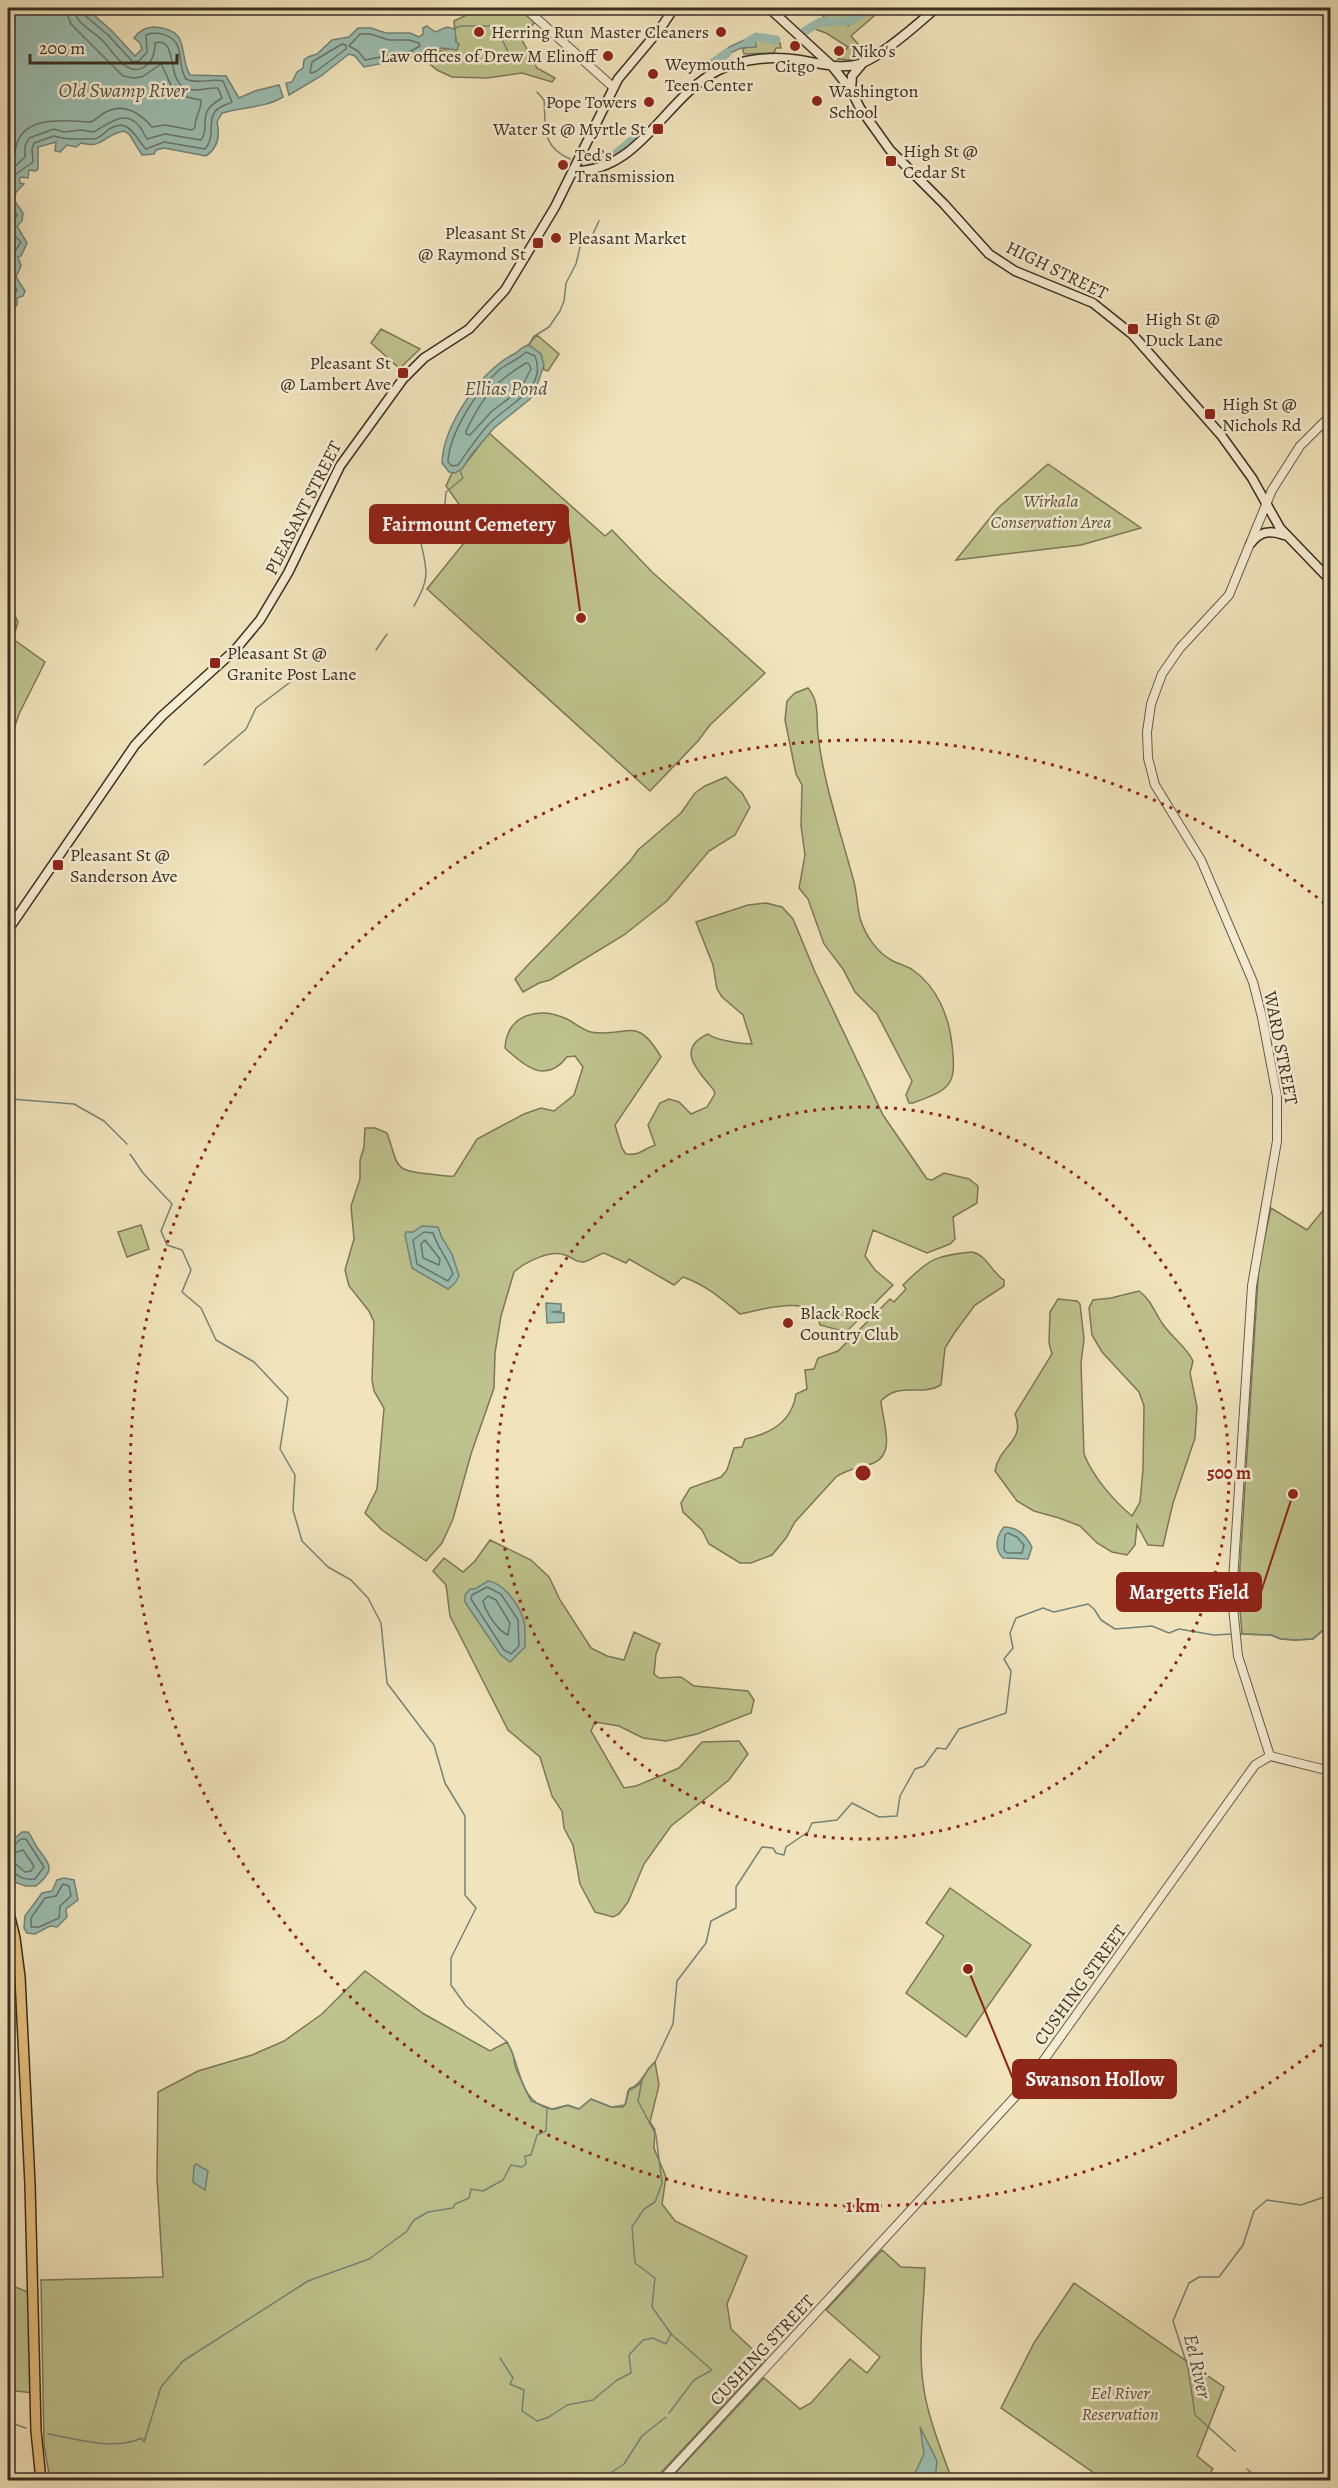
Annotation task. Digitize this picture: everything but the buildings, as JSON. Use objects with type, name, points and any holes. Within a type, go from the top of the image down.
[{"type":"main road","name":"PLEASANT STREET","points":[[8,930],[135,745],[162,716],[235,650],[260,620],[282,586],[335,475],[354,445],[415,366],[429,354],[469,329],[500,296],[530,251],[574,171],[613,87],[674,8]]},
{"type":"main road","name":"HIGH STREET","points":[[769,8],[832,66],[873,128],[898,159],[948,208],[989,254],[1015,271],[1093,303],[1133,334],[1215,428],[1243,466],[1286,536],[1330,580]]},
{"type":"main road","points":[[850,90],[852,76],[863,63],[936,8]]},
{"type":"main road","points":[[574,171],[598,169],[625,156],[696,85],[719,70],[739,63],[788,59],[846,67],[863,63]]},
{"type":"main road","points":[[1251,543],[1263,533],[1276,532],[1286,536]]},
{"type":"main road","points":[[8,1909],[15,1938],[21,1987],[30,2184],[36,2431],[41,2481]]},
{"type":"street","points":[[525,8],[613,87]]},
{"type":"street","name":"WARD STREET","points":[[1270,1756],[1246,1686],[1236,1641],[1233,1569],[1252,1286],[1277,1141],[1277,1096],[1262,1017],[1250,975],[1201,860],[1155,785],[1150,767],[1147,732],[1151,704],[1162,674],[1180,648],[1229,595],[1266,504],[1300,446],[1330,416]]},
{"type":"street","points":[[1270,1756],[1330,1771]]},
{"type":"street","name":"CUSHING STREET","points":[[662,2481],[1026,2085],[1254,1765],[1270,1756]]},
{"type":"green space","points":[[481,8],[519,8],[535,22],[521,38],[537,68],[555,78],[552,82],[522,73],[487,78],[452,77],[437,70],[419,55],[450,49],[458,45],[454,21]]},
{"type":"green space","points":[[810,8],[868,8],[849,20],[825,18],[816,9]]},
{"type":"green space","points":[[872,8],[883,8],[851,36],[866,53],[850,60],[838,59],[848,47],[826,33],[812,28],[819,24],[847,23],[848,26]]},
{"type":"green space","points":[[756,39],[780,43],[781,48],[776,48],[774,53],[744,54],[742,47],[743,49]]},
{"type":"green space","points":[[381,329],[420,349],[401,367],[398,367],[371,343]]},
{"type":"green space","points":[[537,335],[559,354],[548,371],[544,370],[541,354],[528,345]]},
{"type":"green space","points":[[489,433],[605,536],[612,530],[652,572],[765,673],[710,725],[698,741],[650,791],[427,589],[476,528],[446,486],[452,473],[467,462]]},
{"type":"green space","name":"Wirkala Conservation Area","points":[[1048,464],[1141,528],[1081,545],[956,560],[998,508]]},
{"type":"green space","points":[[8,608],[13,611],[18,622],[13,639],[45,662],[19,714],[8,747]]},
{"type":"green space","points":[[808,688],[816,705],[824,773],[854,882],[862,924],[872,943],[882,953],[913,970],[929,985],[948,1023],[953,1059],[952,1078],[943,1090],[913,1103],[909,1103],[906,1095],[912,1081],[877,1014],[855,992],[843,969],[824,944],[808,899],[799,888],[805,855],[801,826],[802,785],[796,774],[785,720],[787,701],[795,693]]},
{"type":"green space","points":[[726,777],[742,793],[750,807],[735,835],[709,851],[667,901],[624,935],[550,980],[523,992],[515,979],[527,966],[631,860],[638,850],[681,813],[695,793]]},
{"type":"green space","name":"Black Rock Country Club","points":[[766,903],[782,907],[793,919],[815,972],[883,1115],[927,1179],[932,1180],[944,1173],[969,1179],[978,1186],[977,1203],[953,1217],[955,1239],[950,1244],[927,1253],[873,1230],[865,1256],[875,1270],[893,1285],[846,1332],[820,1325],[815,1315],[808,1309],[798,1306],[774,1307],[740,1314],[713,1293],[691,1280],[683,1277],[674,1285],[629,1259],[626,1263],[604,1253],[583,1262],[565,1255],[545,1255],[524,1265],[514,1272],[501,1316],[495,1353],[494,1388],[471,1454],[453,1519],[442,1543],[426,1561],[382,1530],[365,1513],[377,1489],[384,1408],[374,1391],[372,1380],[374,1322],[369,1311],[349,1286],[345,1270],[354,1239],[351,1206],[360,1179],[360,1160],[364,1147],[365,1128],[375,1128],[387,1133],[396,1160],[403,1168],[418,1173],[454,1176],[477,1139],[524,1114],[541,1108],[554,1111],[574,1095],[583,1067],[575,1056],[567,1057],[551,1070],[543,1071],[528,1066],[505,1048],[507,1036],[518,1020],[536,1013],[546,1013],[567,1019],[591,1032],[638,1032],[652,1044],[661,1057],[615,1125],[626,1154],[638,1153],[655,1145],[648,1125],[660,1103],[669,1099],[679,1102],[691,1114],[707,1107],[715,1094],[692,1060],[693,1046],[698,1040],[708,1034],[722,1040],[752,1044],[743,1015],[722,997],[717,989],[713,965],[696,922],[748,905]]},
{"type":"green space","points":[[1330,1202],[1330,1624],[1313,1639],[1295,1640],[1281,1639],[1271,1635],[1242,1634],[1239,1598],[1240,1566],[1259,1263],[1271,1208],[1307,1230]]},
{"type":"green space","points":[[141,1225],[149,1249],[127,1257],[118,1232]]},
{"type":"green space","name":"Black Rock Country Club","points":[[972,1252],[986,1260],[1004,1280],[1004,1286],[975,1305],[955,1332],[945,1348],[941,1385],[926,1390],[895,1392],[881,1401],[887,1437],[884,1453],[879,1460],[848,1470],[836,1477],[795,1522],[772,1555],[751,1563],[740,1563],[709,1544],[702,1530],[683,1512],[681,1503],[690,1488],[721,1477],[727,1470],[734,1448],[742,1447],[745,1439],[771,1430],[785,1419],[794,1404],[796,1394],[807,1389],[805,1370],[814,1369],[818,1358],[838,1351],[890,1299],[894,1302],[906,1289],[903,1285],[920,1269],[941,1257]]},
{"type":"green space","points":[[1139,1291],[1147,1298],[1166,1328],[1193,1361],[1190,1373],[1197,1407],[1195,1438],[1173,1503],[1163,1546],[1148,1545],[1137,1525],[1135,1545],[1127,1555],[1112,1552],[1097,1543],[1080,1526],[1034,1511],[1017,1501],[995,1471],[1001,1455],[1015,1437],[1017,1423],[1015,1414],[1052,1354],[1049,1343],[1050,1312],[1058,1299],[1077,1301],[1080,1304],[1084,1339],[1081,1363],[1084,1454],[1104,1488],[1132,1516],[1140,1502],[1144,1406],[1139,1392],[1102,1352],[1092,1335],[1089,1308],[1093,1300]]},
{"type":"green space","points":[[490,1540],[531,1560],[549,1577],[560,1600],[591,1648],[607,1656],[624,1660],[634,1632],[660,1644],[656,1654],[654,1674],[659,1678],[681,1677],[694,1686],[748,1691],[754,1700],[751,1713],[697,1734],[666,1741],[643,1738],[619,1726],[595,1722],[591,1731],[624,1788],[636,1786],[679,1768],[702,1742],[739,1741],[748,1754],[729,1780],[671,1826],[644,1864],[628,1902],[619,1914],[613,1917],[595,1912],[580,1884],[573,1845],[564,1828],[562,1811],[552,1796],[540,1757],[508,1730],[450,1616],[446,1585],[433,1571],[444,1558],[463,1572],[475,1561]]},
{"type":"green space","points":[[950,1888],[1031,1945],[966,2037],[906,1993],[944,1936],[926,1923]]},
{"type":"green space","points":[[365,1971],[424,2014],[490,2051],[507,2042],[526,2091],[540,2105],[551,2109],[570,2106],[579,2109],[591,2099],[611,2107],[623,2107],[629,2089],[640,2081],[655,2062],[659,2085],[650,2122],[655,2130],[654,2148],[666,2177],[662,2204],[675,2221],[747,2256],[727,2304],[731,2329],[765,2361],[654,2480],[50,2480],[44,2445],[41,2280],[163,2277],[157,2179],[158,2092],[198,2071],[252,2055],[284,2041],[322,2014]]},
{"type":"green space","points":[[882,2250],[901,2267],[925,2268],[921,2340],[923,2383],[931,2420],[952,2480],[669,2480],[764,2378],[800,2409],[811,2403],[850,2359],[867,2373],[880,2357],[826,2310]]},
{"type":"green space","name":"Eel River Reservation","points":[[1074,2283],[1224,2387],[1197,2456],[1213,2469],[1205,2480],[1104,2480],[1001,2408],[1034,2343]]},
{"type":"green space","points":[[8,2284],[30,2293],[33,2393],[8,2390]]},
{"type":"water","name":"Old Swamp River","points":[[8,8],[86,8],[135,56],[142,49],[140,43],[134,38],[138,33],[151,27],[166,29],[179,38],[190,75],[226,76],[239,98],[279,85],[283,97],[269,103],[222,113],[217,122],[216,145],[206,156],[164,148],[156,150],[154,154],[142,155],[129,134],[124,131],[95,144],[81,143],[76,147],[67,145],[60,152],[55,151],[56,142],[38,147],[38,169],[29,170],[28,178],[21,177],[20,183],[24,184],[16,192],[14,200],[23,213],[22,221],[17,226],[27,243],[21,256],[18,257],[21,266],[16,277],[25,291],[23,296],[17,298],[17,305],[10,311],[8,326]]},
{"type":"water","points":[[427,26],[435,32],[447,27],[455,29],[456,42],[459,44],[457,50],[441,48],[433,53],[364,67],[355,56],[349,54],[321,76],[289,95],[286,83],[292,82],[297,72],[303,68],[304,60],[317,54],[332,40],[349,37],[358,28],[371,28],[386,33],[410,33],[419,37],[423,34],[423,28]]},
{"type":"water","points":[[755,35],[756,47],[741,48],[717,59],[729,47]]},
{"type":"water","name":"Ellias Pond","points":[[529,345],[541,354],[544,365],[530,399],[494,428],[462,469],[455,473],[449,472],[442,463],[444,448],[449,433],[466,401],[477,386],[501,362]]},
{"type":"water","points":[[422,1226],[438,1227],[452,1254],[459,1276],[448,1289],[412,1268],[405,1235],[406,1232],[413,1232]]},
{"type":"water","points":[[546,1303],[561,1304],[561,1311],[551,1312],[564,1313],[564,1322],[547,1323]]},
{"type":"water","points":[[1004,1527],[1021,1532],[1027,1539],[1032,1547],[1028,1559],[1003,1558],[1000,1554],[997,1543]]},
{"type":"water","points":[[488,1581],[500,1586],[510,1595],[524,1621],[525,1647],[510,1662],[500,1654],[465,1602],[465,1595],[470,1589],[475,1589]]},
{"type":"water","points":[[22,1832],[28,1832],[49,1864],[46,1876],[36,1886],[14,1882],[8,1868],[8,1844]]},
{"type":"water","points":[[64,1878],[74,1880],[78,1900],[66,1909],[67,1917],[57,1927],[50,1926],[35,1934],[27,1933],[24,1928],[25,1916],[42,1893],[52,1891],[57,1880]]},
{"type":"water","points":[[196,2164],[208,2171],[205,2190],[193,2182]]},
{"type":"water","points":[[920,2427],[937,2461],[935,2480],[906,2480],[916,2471],[924,2454]]},
{"type":"waterway","points":[[805,31],[820,22],[851,21],[870,8]]},
{"type":"waterway","points":[[453,29],[460,26],[496,26],[513,63]]},
{"type":"waterway","points":[[748,42],[756,37],[776,40]]},
{"type":"waterway","points":[[709,66],[727,53]]},
{"type":"waterway","points":[[537,92],[544,100],[545,128],[550,142],[561,154],[570,159]]},
{"type":"waterway","points":[[593,163],[613,155],[641,133]]},
{"type":"waterway","points":[[588,164],[593,164]]},
{"type":"waterway","points":[[529,346],[533,337],[549,327],[560,311],[564,301],[566,283],[576,264],[580,247],[592,236],[599,221]]},
{"type":"waterway","points":[[414,606],[423,588],[426,573],[420,539],[444,514],[446,492],[463,478],[460,471]]},
{"type":"waterway","points":[[376,650],[387,634]]},
{"type":"waterway","points":[[204,765],[246,729],[256,708],[297,677]]},
{"type":"waterway","points":[[8,1103],[11,1099],[74,1104],[104,1121],[127,1144]]},
{"type":"waterway","points":[[130,1154],[143,1173],[172,1204],[161,1231],[167,1245],[182,1250],[191,1270],[182,1292],[201,1308],[216,1340],[254,1362],[288,1398],[280,1449],[295,1475],[293,1510],[302,1541],[328,1567],[351,1580],[368,1598],[381,1623],[387,1683],[434,1745],[445,1783],[465,1816],[465,1895],[476,1908],[451,1958],[451,1985],[466,2006],[507,2042],[513,2054],[515,2067],[531,2101],[552,2109],[568,2105],[579,2109],[591,2099],[611,2107],[625,2105],[628,2091],[640,2084],[648,2069],[655,2062],[673,2024],[677,1981],[706,1943],[711,1921],[736,1908],[736,1887],[762,1847],[773,1848],[776,1853],[784,1855],[786,1847],[808,1832],[812,1823],[837,1820],[852,1803],[879,1817],[897,1816],[900,1796],[915,1769],[924,1766],[937,1748],[946,1749],[959,1729],[1006,1713],[1011,1671],[1004,1659],[1013,1648],[1010,1633],[1016,1618],[1043,1608],[1054,1612],[1088,1604],[1101,1620],[1115,1629],[1152,1626],[1169,1633],[1179,1629],[1214,1635],[1232,1634]]},
{"type":"waterway","points":[[1240,1634],[1271,1635],[1281,1639],[1295,1640],[1313,1639],[1330,1624]]},
{"type":"waterway","points":[[642,2081],[638,2101],[656,2135],[662,2183],[655,2202],[644,2209],[632,2227],[635,2263],[655,2278],[652,2307],[672,2335],[712,2370],[694,2380],[669,2413]]},
{"type":"waterway","points":[[48,2434],[107,2444],[131,2442],[142,2438],[144,2442],[161,2387],[183,2361],[308,2281],[369,2259],[406,2232],[414,2220],[428,2212],[453,2208],[455,2204],[469,2198],[471,2189],[483,2191],[503,2180],[511,2165],[522,2167],[526,2164],[525,2156],[531,2155],[537,2135],[546,2131],[547,2109]]},
{"type":"waterway","name":"Eel River","points":[[1235,2451],[1195,2415],[1188,2368],[1173,2321],[1189,2283],[1199,2277],[1219,2277],[1243,2245],[1254,2211],[1267,2200],[1301,2205],[1330,2195]]},
{"type":"waterway","points":[[500,2358],[513,2378],[510,2384],[524,2390],[522,2411],[537,2421],[549,2417],[567,2405],[593,2400],[617,2380],[631,2373],[629,2355],[643,2340],[653,2338],[666,2344],[671,2334]]},
{"type":"waterway","points":[[602,2480],[624,2464],[642,2436],[666,2417]]},
{"type":"waterway","points":[[8,2422],[26,2428]]},
{"type":"waterway","name":"Eel River","points":[[1247,2469],[1260,2480]]},
{"type":"place","name":"Herring Run","points":[[479,32]]},
{"type":"place","name":"Master Cleaners","points":[[721,32]]},
{"type":"place","name":"Citgo","points":[[795,46]]},
{"type":"place","name":"Niko's","points":[[839,51]]},
{"type":"place","name":"Law offices of Drew M Elinoff","points":[[608,56]]},
{"type":"place","name":"Weymouth Teen Center","points":[[653,74]]},
{"type":"place","name":"Washington School","points":[[817,101]]},
{"type":"place","name":"Pope Towers","points":[[649,102]]},
{"type":"place","name":"Water St @ Myrtle St","points":[[658,129]]},
{"type":"place","name":"High St @ Cedar St","points":[[891,161]]},
{"type":"place","name":"Ted's Transmission","points":[[563,165]]},
{"type":"place","name":"Pleasant Market","points":[[556,238]]},
{"type":"place","name":"Pleasant St @ Raymond St","points":[[538,243]]},
{"type":"place","name":"High St @ Duck Lane","points":[[1133,329]]},
{"type":"place","name":"Pleasant St @ Lambert Ave","points":[[403,373]]},
{"type":"place","name":"High St @ Nichols Rd","points":[[1210,414]]},
{"type":"place","name":"Fairmount Cemetery","points":[[581,618]]},
{"type":"place","name":"Pleasant St @ Granite Post Lane","points":[[215,663]]},
{"type":"place","name":"Pleasant St @ Sanderson Ave","points":[[58,865]]},
{"type":"place","name":"Black Rock Country Club","points":[[788,1323]]},
{"type":"place","name":"Margetts Field","points":[[1293,1494]]},
{"type":"place","name":"Swanson Hollow","points":[[968,1969]]}]
